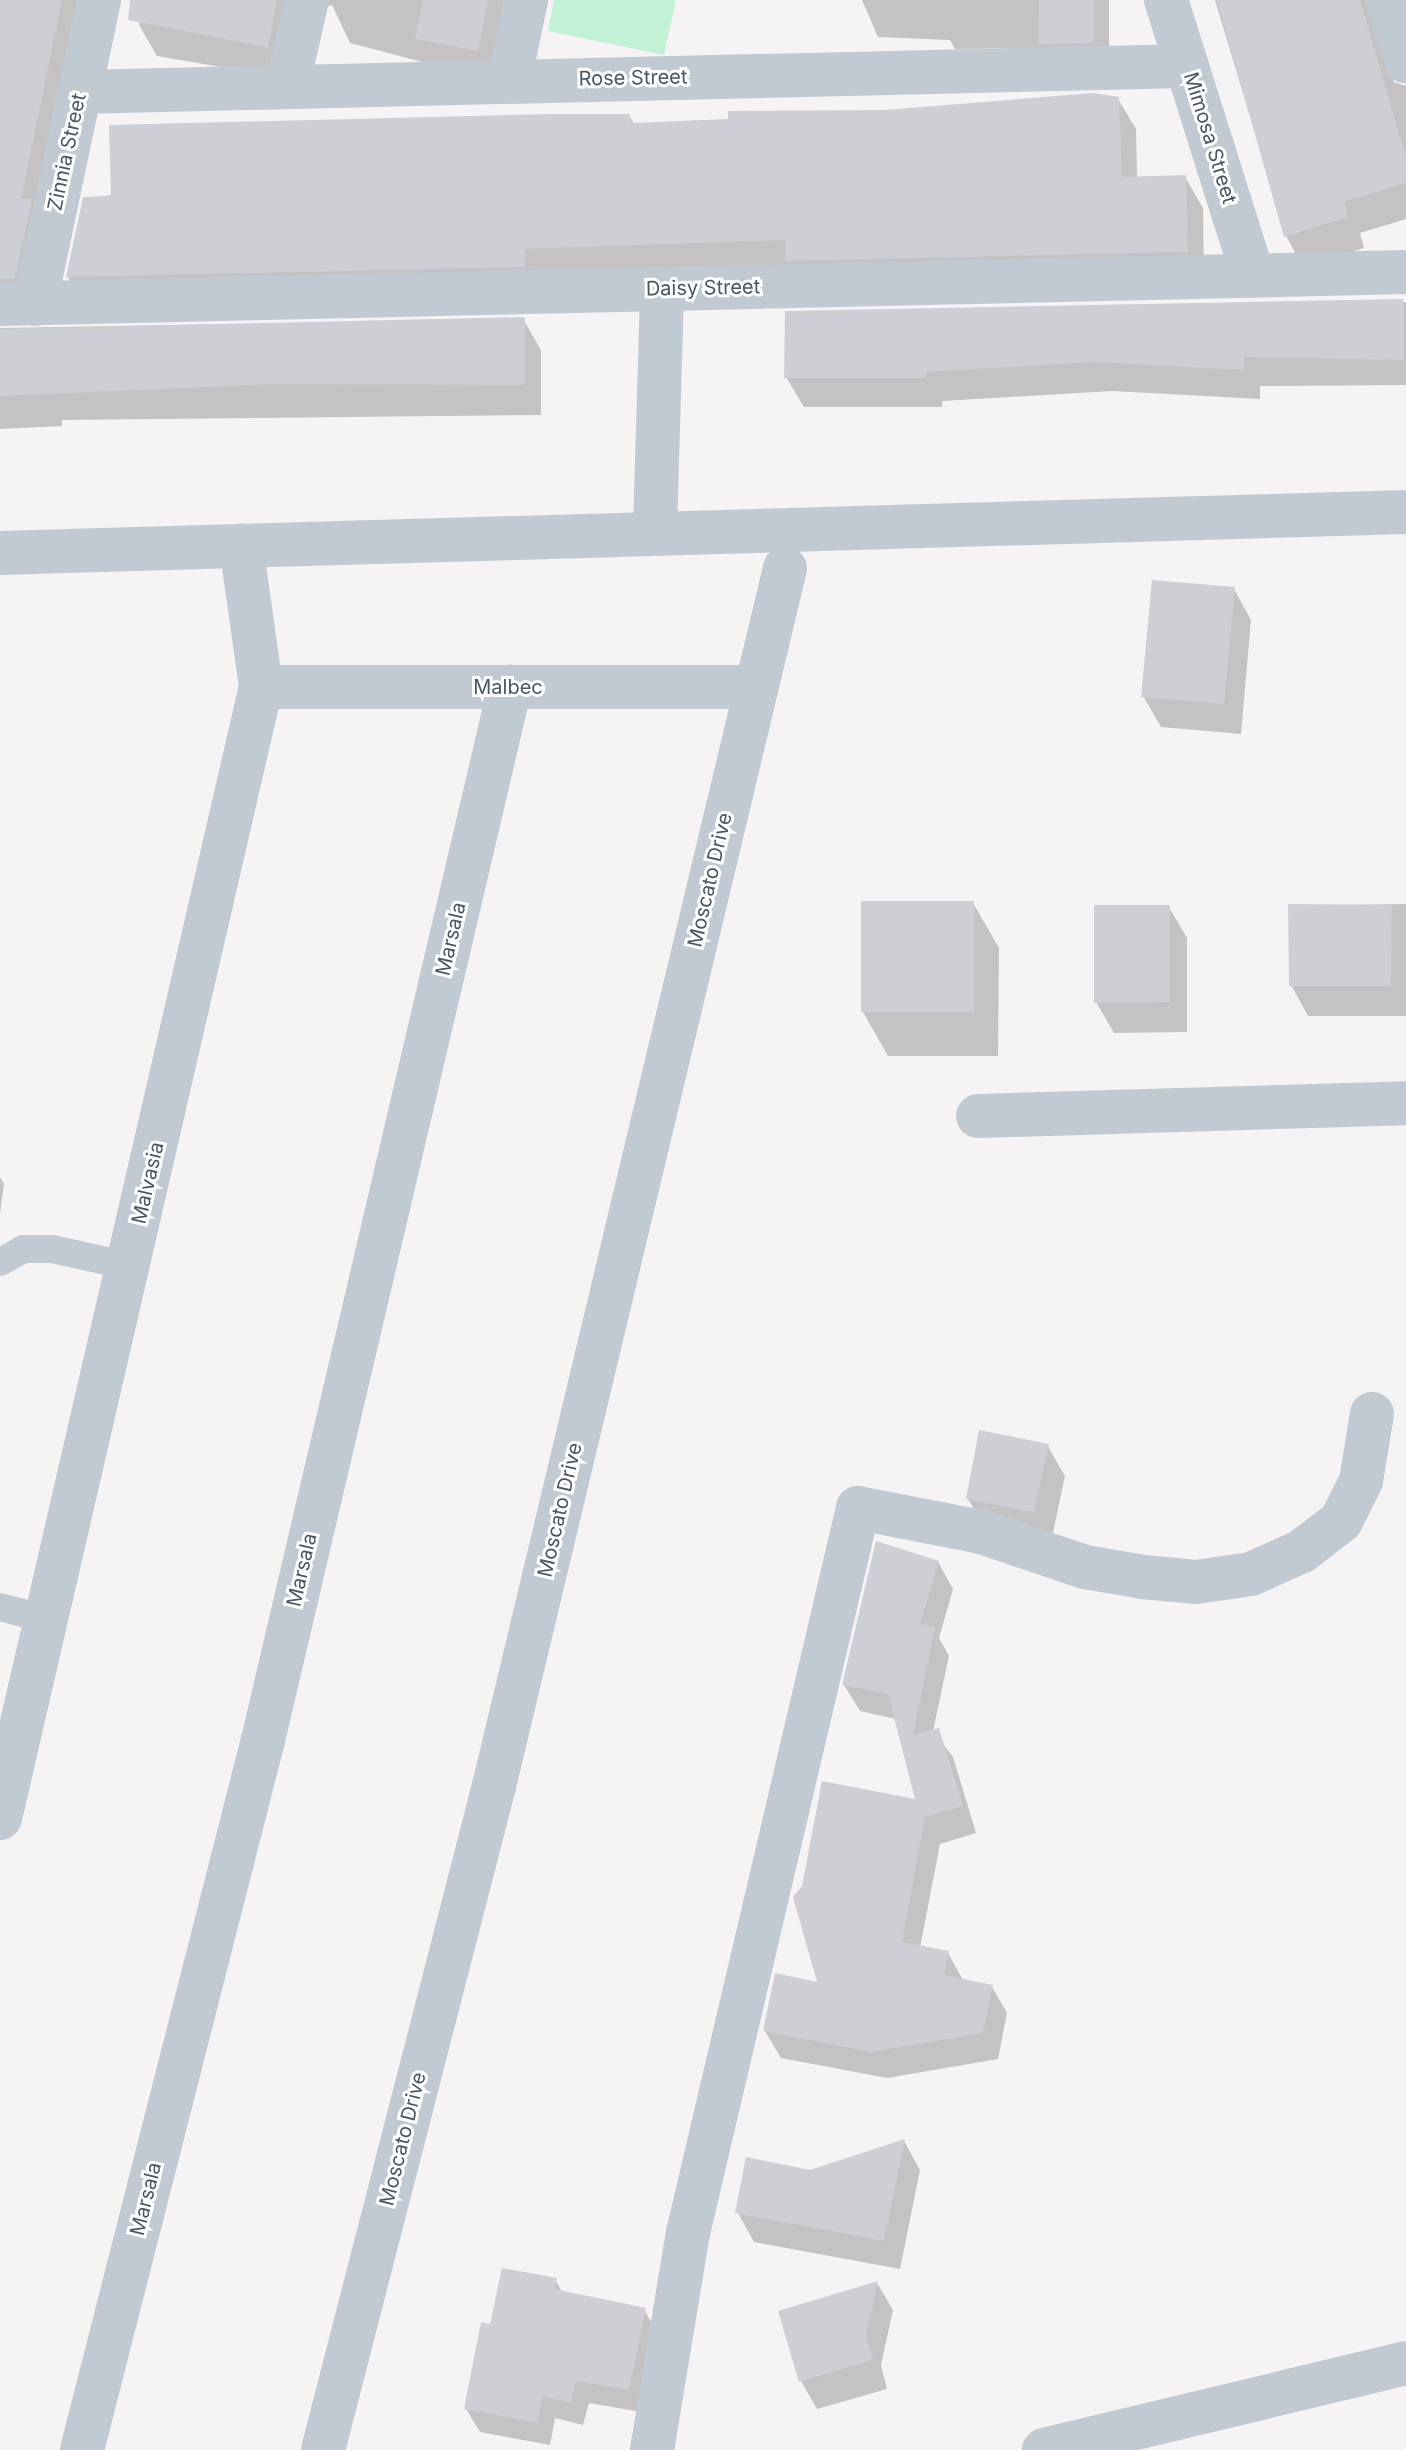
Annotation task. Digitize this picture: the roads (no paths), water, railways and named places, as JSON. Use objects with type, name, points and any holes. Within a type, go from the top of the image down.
[{"type":"street","name":"Zinnia Street","points":[[18,304],[80,92],[99,0]]},
{"type":"street","points":[[287,87],[307,0]]},
{"type":"street","points":[[509,81],[526,0]]},
{"type":"street","name":"Mimosa Street","points":[[1166,0],[1253,276]]},
{"type":"street","points":[[1388,0],[1406,61]]},
{"type":"street","name":"Rose Street","points":[[80,92],[1187,66]]},
{"type":"street","name":"Daisy Street","points":[[18,304],[1406,272]]},
{"type":"street","points":[[655,529],[662,289]]},
{"type":"street","points":[[0,553],[655,529],[1406,512]]},
{"type":"street","name":"Malvasia","points":[[0,1818],[50,1620],[261,687],[241,545]]},
{"type":"street","name":"Moscato Drive","points":[[323,2450],[494,1786],[785,568]]},
{"type":"street","name":"Malbec","points":[[261,687],[756,687]]},
{"type":"street","name":"Marsala","points":[[82,2450],[263,1740],[510,687]]},
{"type":"street","points":[[978,1116],[1406,1103]]},
{"type":"street","points":[[652,2450],[688,2233],[858,1508],[981,1532],[1085,1567],[1143,1577],[1196,1582],[1251,1574],[1302,1551],[1341,1521],[1361,1481],[1372,1414]]},
{"type":"street","points":[[1044,2450],[1406,2363]]},
{"type":"lane","points":[[0,1262],[23,1249],[52,1249],[129,1266]]},
{"type":"lane","points":[[0,1607],[50,1620]]}]
